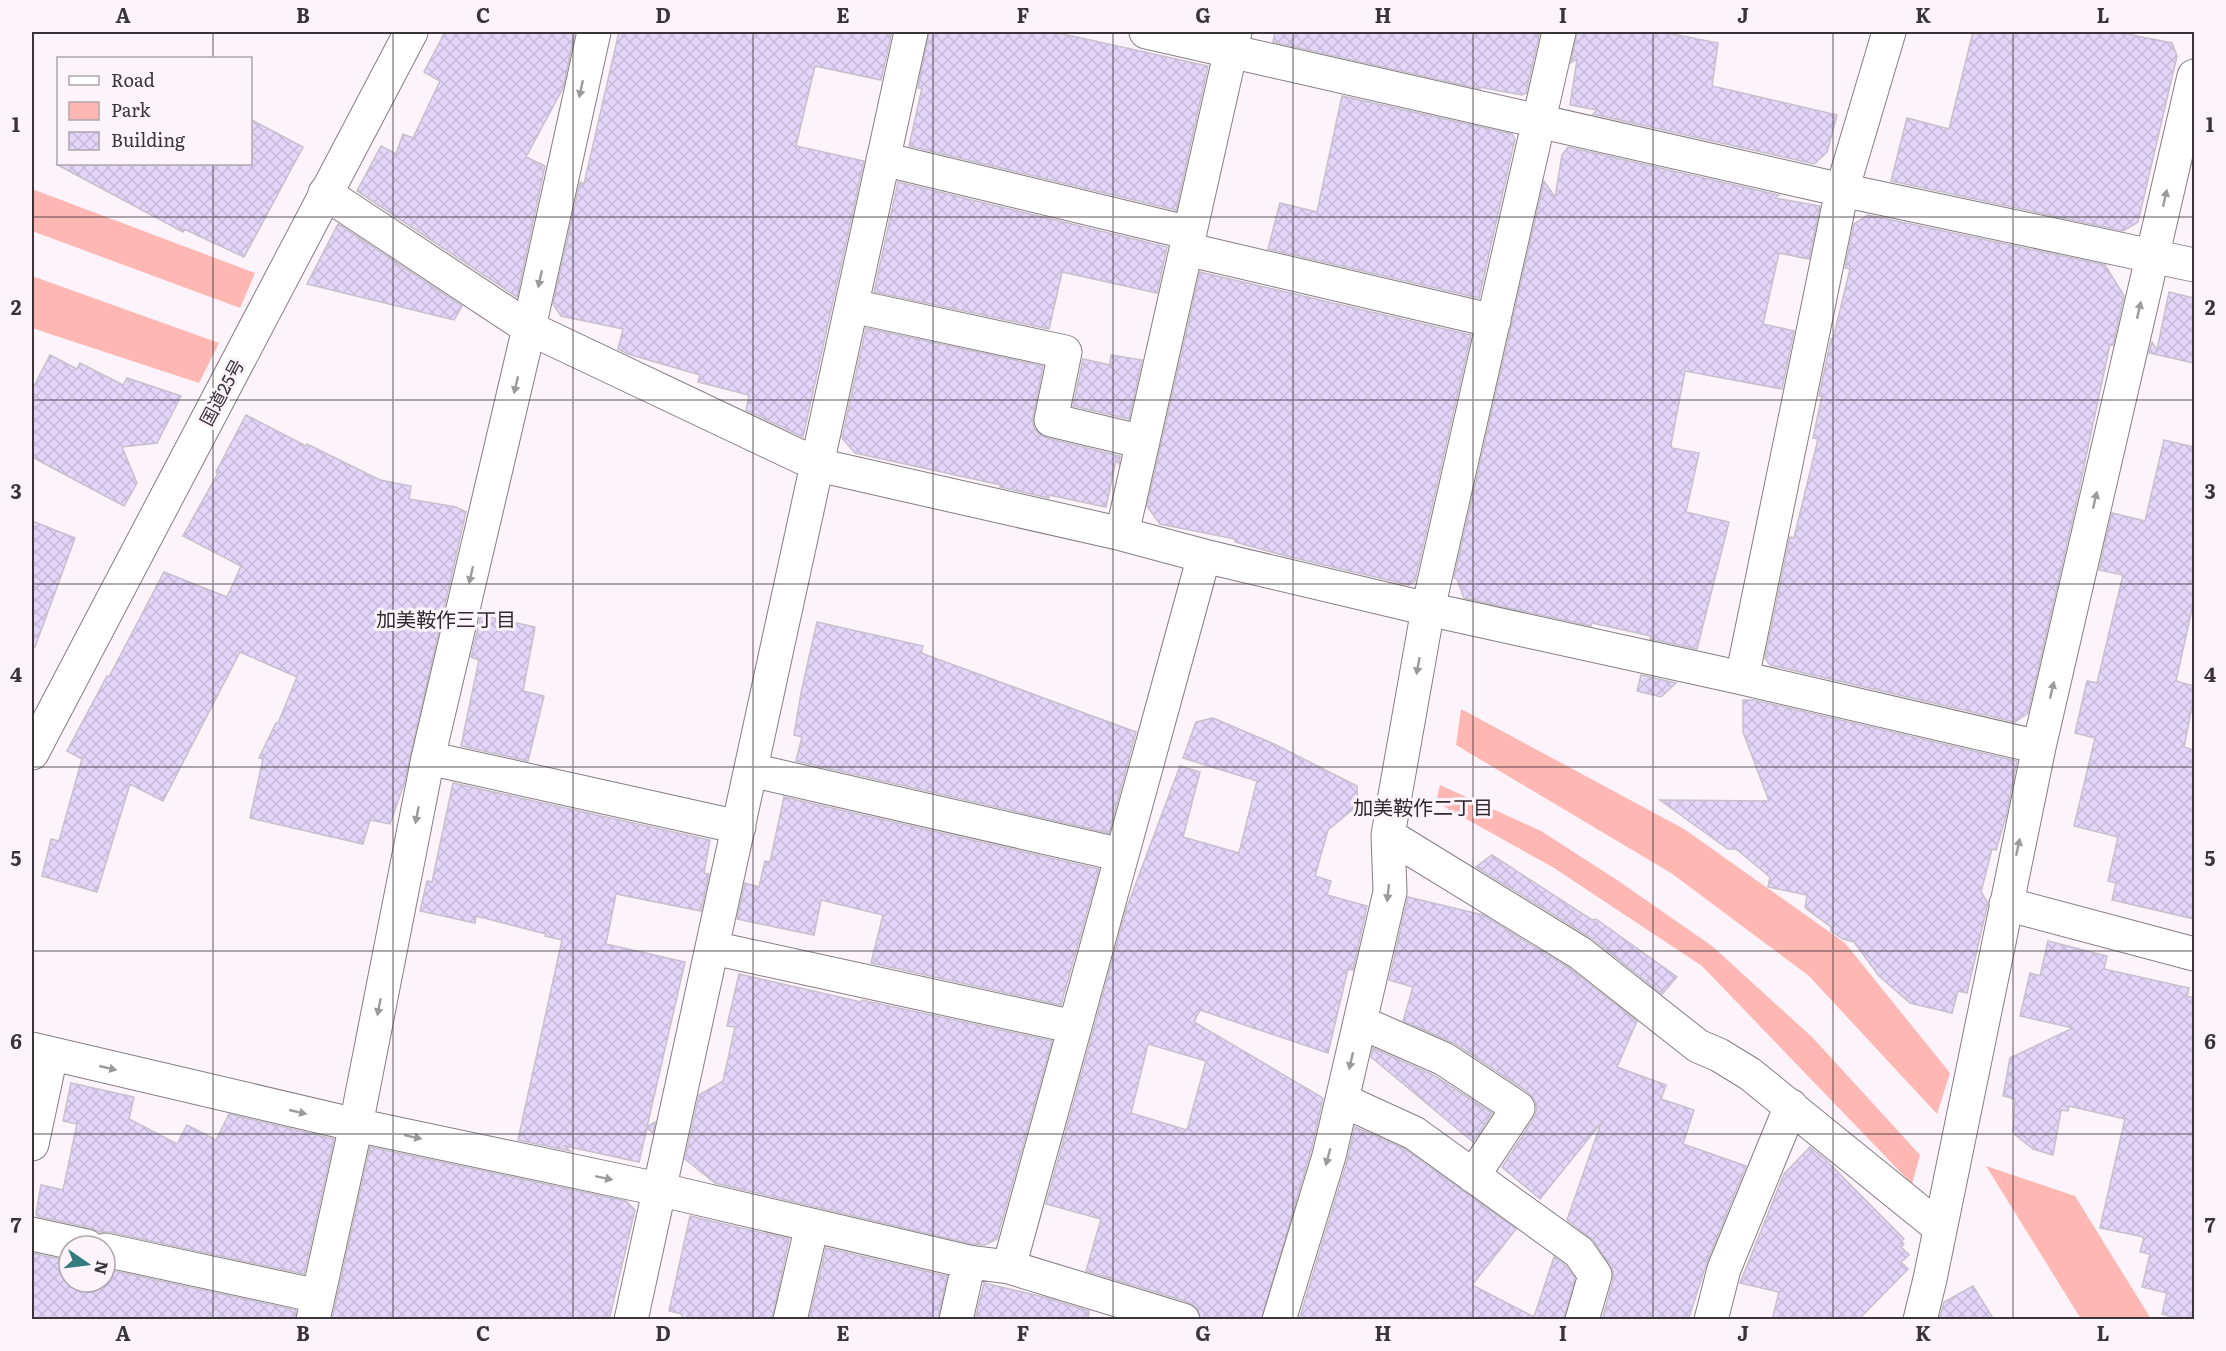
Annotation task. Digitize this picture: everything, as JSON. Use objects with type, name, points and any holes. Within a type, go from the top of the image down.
[{"type":"main road","name":"国道25号","points":[[32,753],[411,32]]},
{"type":"main road","points":[[117,1253],[316,1308],[356,1125],[428,758],[529,328],[594,32]]},
{"type":"main road","points":[[631,1320],[910,32]]},
{"type":"main road","points":[[1146,32],[1233,41],[1539,122],[1842,190],[2194,265]]},
{"type":"main road","points":[[1279,1320],[1329,1156],[1390,892],[1388,835],[1428,609],[1559,32]]},
{"type":"main road","points":[[1742,678],[1842,190],[1889,32]]},
{"type":"main road","points":[[1122,534],[1233,41]]},
{"type":"main road","points":[[1920,1320],[1941,1228],[2038,747],[2194,76]]},
{"type":"main road","points":[[883,159],[1494,321]]},
{"type":"main road","points":[[325,193],[529,328],[818,465],[1122,534],[1204,556],[1428,609],[1742,678],[2038,747]]},
{"type":"main road","points":[[852,306],[1065,352],[1051,420],[1143,442]]},
{"type":"main road","points":[[1009,1267],[1204,556]]},
{"type":"main road","points":[[428,758],[739,827]]},
{"type":"main road","points":[[751,770],[1122,855]]},
{"type":"main road","points":[[1388,835],[1580,953],[1698,1046],[1719,1055],[1750,1074],[1941,1228]]},
{"type":"main road","points":[[2006,904],[2194,954]]},
{"type":"main road","points":[[713,948],[1075,1027]]},
{"type":"main road","points":[[1360,1022],[1444,1059],[1518,1108],[1473,1176]]},
{"type":"main road","points":[[32,1144],[41,1052],[356,1125],[658,1189],[969,1262],[1009,1267],[1183,1320]]},
{"type":"main road","points":[[1342,1100],[1414,1133],[1579,1252],[1595,1275],[1582,1320]]},
{"type":"main road","points":[[1711,1320],[1724,1269],[1791,1106]]},
{"type":"main road","points":[[790,1320],[812,1225]]},
{"type":"main road","points":[[32,1234],[57,1239]]},
{"type":"main road","points":[[956,1320],[969,1262]]},
{"type":"green space","points":[[32,189],[255,273],[240,308],[32,231]]},
{"type":"green space","points":[[32,276],[219,343],[199,383],[32,328]]},
{"type":"green space","points":[[1461,709],[1684,829],[1845,943],[1950,1073],[1937,1114],[1809,976],[1671,873],[1456,745]]},
{"type":"green space","points":[[1440,785],[1541,831],[1712,946],[1813,1038],[1920,1155],[1912,1184],[1702,966],[1554,868],[1436,802]]},
{"type":"green space","points":[[1986,1166],[2075,1196],[2151,1319],[2081,1319]]},
{"type":"building","points":[[445,32],[575,32],[563,88],[526,157],[545,166],[517,297],[357,191],[381,146],[396,154],[403,134],[413,138],[440,81],[424,72]]},
{"type":"building","points":[[619,32],[892,32],[881,80],[815,66],[796,146],[864,161],[803,437],[746,410],[749,395],[698,382],[700,375],[628,354],[618,349],[623,329],[561,316],[553,304],[580,182],[584,184]]},
{"type":"building","points":[[929,32],[1054,32],[1208,66],[1176,210],[909,146],[922,88],[918,88]]},
{"type":"building","points":[[1275,32],[1540,32],[1526,93],[1522,95],[1479,87],[1480,89],[1273,42]]},
{"type":"building","points":[[1577,32],[1663,32],[1718,43],[1712,86],[1837,115],[1827,152],[1814,164],[1593,114],[1597,110],[1570,105],[1577,59],[1571,63]]},
{"type":"building","points":[[1973,32],[2117,32],[2172,43],[2177,56],[2138,222],[2123,231],[1891,181],[1907,118],[1949,129]]},
{"type":"building","points":[[1342,96],[1512,134],[1515,139],[1479,298],[1268,249],[1280,203],[1317,212]]},
{"type":"building","points":[[252,120],[303,147],[244,257],[184,229],[183,232],[58,165],[252,165]]},
{"type":"building","points":[[1568,147],[1779,195],[1775,198],[1820,206],[1809,259],[1779,253],[1763,324],[1794,331],[1782,389],[1685,371],[1671,444],[1672,448],[1699,453],[1686,512],[1729,522],[1697,649],[1592,623],[1591,626],[1464,598],[1457,579],[1454,578],[1544,181],[1555,197],[1562,155]]},
{"type":"building","points":[[898,182],[1167,247],[1157,293],[1062,272],[1049,329],[874,292]]},
{"type":"building","points":[[1868,215],[2105,265],[2124,296],[2113,345],[2110,344],[2028,713],[2015,722],[1770,665],[1765,658],[1790,537],[1794,538],[1818,439],[1813,438],[1822,396],[1819,396],[1831,339],[1833,339],[1850,269],[1845,268],[1854,224]]},
{"type":"building","points":[[338,224],[462,306],[454,320],[307,284]]},
{"type":"building","points":[[1200,272],[1471,335],[1415,581],[1409,585],[1286,556],[1235,542],[1235,539],[1160,524],[1147,506]]},
{"type":"building","points":[[2169,292],[2194,298],[2194,363],[2149,353],[2152,342],[2157,350]]},
{"type":"building","points":[[866,328],[1043,366],[1033,417],[1033,425],[1038,433],[1047,438],[1120,456],[1119,464],[1116,460],[1106,507],[1049,495],[1049,498],[1000,487],[1001,485],[855,453],[842,438]]},
{"type":"building","points":[[50,355],[77,369],[80,363],[123,385],[127,378],[181,396],[157,443],[122,447],[137,483],[124,506],[32,457],[32,390]]},
{"type":"building","points":[[1111,355],[1142,360],[1129,419],[1073,406],[1083,359],[1110,365]]},
{"type":"building","points":[[246,415],[380,480],[411,486],[409,499],[456,507],[466,512],[404,784],[390,824],[370,820],[363,844],[250,818],[263,759],[259,758],[278,723],[297,677],[240,652],[163,801],[130,784],[97,892],[42,876],[51,839],[59,841],[82,759],[67,751],[164,572],[227,597],[241,566],[183,536],[218,473],[216,472]]},
{"type":"building","points":[[2164,440],[2194,447],[2194,600],[2176,681],[2194,686],[2184,747],[2194,750],[2194,919],[2112,900],[2116,883],[2108,881],[2118,837],[2074,826],[2095,738],[2075,733],[2087,681],[2097,683],[2123,575],[2099,570],[2112,513],[2145,521]]},
{"type":"building","points":[[32,521],[75,538],[35,647],[32,647]]},
{"type":"building","points":[[481,615],[535,627],[523,691],[544,696],[528,761],[461,746],[479,660],[471,657]]},
{"type":"building","points":[[817,622],[923,646],[921,653],[1136,732],[1109,833],[796,761],[802,737],[794,735]]},
{"type":"building","points":[[1641,675],[1676,683],[1661,697],[1637,691]]},
{"type":"building","points":[[1743,700],[1754,700],[2017,761],[2006,816],[1996,850],[1992,849],[1981,892],[1988,903],[1967,993],[1958,991],[1952,1013],[1910,1003],[1879,976],[1854,942],[1843,939],[1831,931],[1831,927],[1805,908],[1807,895],[1768,887],[1770,877],[1736,849],[1728,849],[1660,800],[1769,801],[1743,732]]},
{"type":"building","points":[[1213,718],[1274,744],[1357,786],[1358,805],[1328,830],[1315,876],[1331,881],[1327,895],[1367,906],[1353,970],[1348,969],[1328,1053],[1200,1010],[1194,1022],[1323,1098],[1311,1151],[1261,1320],[1201,1320],[1197,1308],[1188,1302],[1086,1271],[1101,1219],[1046,1204],[1126,910],[1180,766],[1200,772],[1183,837],[1239,853],[1257,781],[1183,758],[1196,722]],"holes":[[[1148,1044],[1206,1061],[1187,1130],[1131,1113]]]},
{"type":"building","points":[[453,783],[710,840],[704,873],[709,874],[701,911],[616,894],[606,944],[685,962],[647,1127],[655,1122],[653,1133],[647,1128],[639,1162],[565,1146],[570,1151],[518,1140],[562,940],[476,916],[475,923],[420,911],[427,881],[432,882]]},
{"type":"building","points":[[784,797],[1099,869],[1061,1005],[871,963],[883,915],[821,900],[814,935],[737,919],[745,883],[759,887],[765,861],[770,862]]},
{"type":"building","points":[[1492,855],[1592,920],[1596,919],[1677,977],[1662,994],[1590,937],[1476,867]]},
{"type":"building","points":[[1408,897],[1483,915],[1569,968],[1637,1021],[1617,1067],[1666,1085],[1661,1099],[1694,1110],[1683,1144],[1746,1166],[1707,1262],[1688,1320],[1602,1320],[1613,1280],[1613,1271],[1594,1241],[1567,1220],[1601,1123],[1540,1199],[1502,1167],[1534,1118],[1537,1109],[1534,1099],[1528,1092],[1454,1043],[1403,1021],[1413,987],[1389,980]]},
{"type":"building","points":[[2048,941],[2107,956],[2104,969],[2189,988],[2187,996],[2194,998],[2194,1320],[2183,1320],[2162,1314],[2167,1293],[2142,1287],[2150,1254],[2140,1252],[2144,1237],[2100,1228],[2125,1119],[2069,1106],[2068,1111],[2061,1110],[2053,1155],[2033,1149],[2013,1133],[2015,1099],[2003,1096],[2010,1058],[2073,1028],[2020,1016],[2030,973],[2040,976]]},
{"type":"building","points":[[739,974],[861,1002],[862,1000],[1052,1041],[997,1239],[985,1245],[972,1244],[715,1183],[685,1159],[699,1095],[723,1081],[735,1027],[727,1026]]},
{"type":"building","points":[[1373,1048],[1435,1076],[1492,1113],[1473,1142],[1371,1057]]},
{"type":"building","points":[[71,1083],[134,1097],[129,1119],[177,1144],[187,1125],[216,1140],[229,1114],[334,1139],[304,1274],[109,1232],[100,1232],[37,1216],[41,1185],[63,1190],[77,1124],[63,1121]]},
{"type":"building","points":[[1355,1127],[1405,1149],[1516,1229],[1472,1285],[1534,1317],[1554,1257],[1565,1265],[1575,1278],[1564,1320],[1299,1320]]},
{"type":"building","points":[[370,1147],[626,1201],[635,1210],[609,1320],[332,1320]]},
{"type":"building","points":[[1810,1147],[1825,1159],[1904,1239],[1901,1241],[1904,1244],[1901,1247],[1909,1255],[1901,1262],[1908,1269],[1858,1320],[1772,1320],[1779,1292],[1740,1283],[1784,1174]]},
{"type":"building","points":[[690,1216],[789,1239],[772,1320],[681,1320],[682,1314],[669,1311]]},
{"type":"building","points":[[826,1248],[947,1276],[938,1320],[809,1320]]},
{"type":"building","points":[[32,1253],[57,1258],[57,1294],[117,1294],[117,1272],[296,1310],[295,1320],[32,1320]]},
{"type":"building","points":[[984,1283],[1044,1297],[1089,1311],[1088,1320],[975,1320]]},
{"type":"building","points":[[1973,1286],[1994,1320],[1939,1320],[1944,1302]]},
{"type":"district","name":"加美鞍作三丁目","points":[[446,618]]},
{"type":"district","name":"加美鞍作二丁目","points":[[1423,806]]}]
